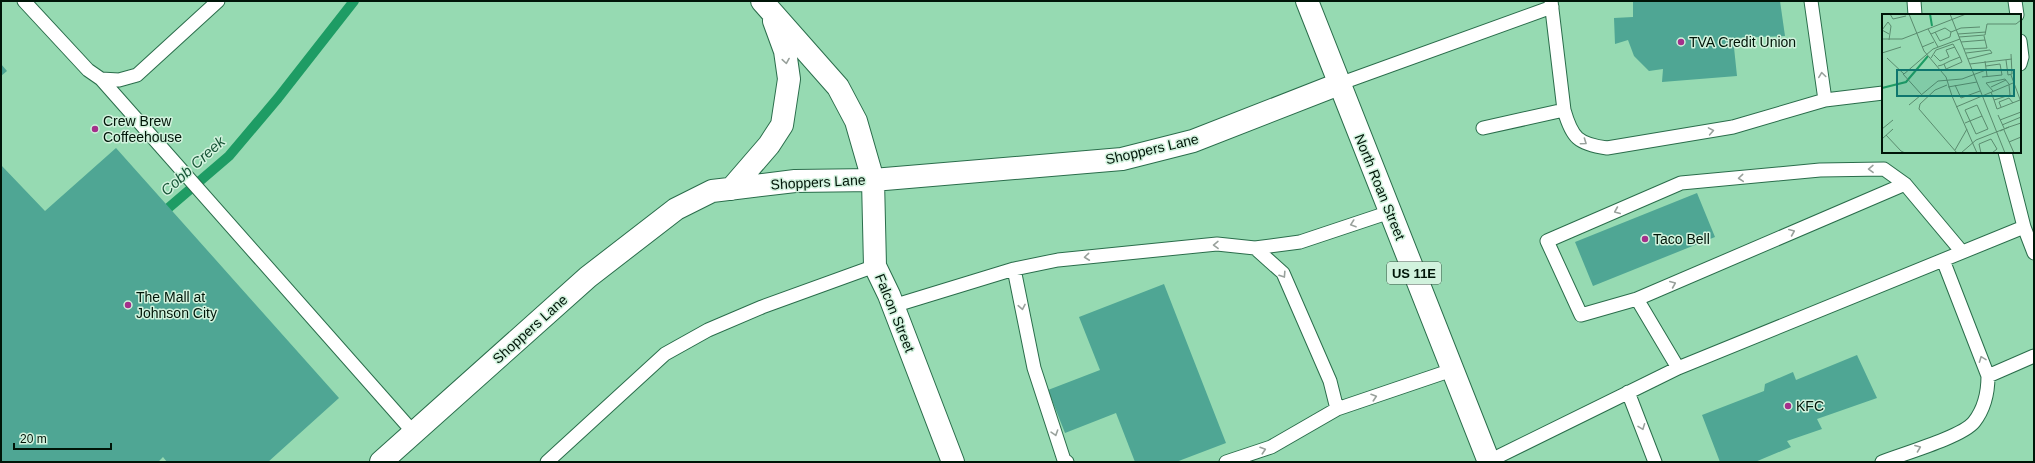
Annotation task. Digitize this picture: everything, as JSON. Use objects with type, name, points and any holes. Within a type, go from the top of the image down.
[{"type":"street","name":"North Roan Street","points":[[1307,1],[1488,462]]},
{"type":"street","name":"Falcon Street","points":[[767,6],[838,87],[856,121],[873,180],[875,266],[893,306],[953,462]]},
{"type":"street","points":[[731,189],[769,145],[782,125],[789,79],[785,51],[767,6]]},
{"type":"street","name":"Shoppers Lane","points":[[381,462],[588,278],[664,217],[676,209],[712,191],[795,181],[873,180],[1122,158],[1193,141],[1339,84]]},
{"type":"lane","points":[[24,1],[88,70],[101,79],[414,433]]},
{"type":"lane","points":[[101,79],[120,80],[137,74],[218,1]]},
{"type":"lane","points":[[1811,1],[1825,100]]},
{"type":"lane","points":[[1914,1],[1915,14]]},
{"type":"lane","points":[[2016,1],[2017,14]]},
{"type":"lane","points":[[1339,84],[1552,4],[1564,110],[1569,126],[1576,136],[1588,146],[1607,148],[1734,127],[1825,100],[1882,93]]},
{"type":"lane","points":[[2021,49],[2021,60]]},
{"type":"lane","points":[[1482,128],[1564,110]]},
{"type":"lane","points":[[2005,153],[2024,227],[2034,253]]},
{"type":"lane","points":[[1905,184],[1637,299],[1581,315],[1547,241],[1681,183],[1820,170],[1884,169],[1905,184],[1962,252]]},
{"type":"lane","points":[[893,306],[1014,269],[1058,260],[1217,244],[1255,248],[1300,242],[1390,212]]},
{"type":"lane","points":[[1488,462],[1678,368],[2024,227]]},
{"type":"lane","points":[[1255,248],[1283,273],[1330,381],[1337,409]]},
{"type":"lane","points":[[1882,462],[1959,433],[1974,423],[1984,408],[1988,389],[1988,376],[1943,260]]},
{"type":"lane","points":[[546,462],[665,354],[708,330],[762,307],[875,266]]},
{"type":"lane","points":[[1014,269],[1034,368],[1064,460],[1067,462]]},
{"type":"lane","points":[[1637,299],[1678,368]]},
{"type":"lane","points":[[1988,376],[2034,356]]},
{"type":"lane","points":[[1226,462],[1271,447],[1337,409],[1452,370]]},
{"type":"lane","points":[[1628,392],[1655,462]]},
{"type":"building","name":"TVA Credit Union","points":[[1633,1],[1780,1],[1785,36],[1733,38],[1737,76],[1662,82],[1663,69],[1649,71],[1634,56],[1628,40],[1615,44],[1614,18],[1633,17]]},
{"type":"building","points":[[1,64],[7,71],[1,76]]},
{"type":"building","name":"The Mall at Johnson City","points":[[116,148],[339,398],[268,462],[167,462],[163,457],[158,462],[1,462],[1,165],[45,211]]},
{"type":"building","name":"Taco Bell","points":[[1697,193],[1715,237],[1593,286],[1575,242]]},
{"type":"building","points":[[1164,284],[1226,443],[1176,462],[1135,462],[1116,413],[1065,433],[1048,390],[1100,370],[1079,317]]},
{"type":"building","name":"KFC","points":[[1857,355],[1877,398],[1817,419],[1822,429],[1787,441],[1791,447],[1755,462],[1720,462],[1702,415],[1764,391],[1765,384],[1793,372],[1796,380]]},
{"type":"waterway","name":"Cobb Creek","points":[[159,216],[229,156],[278,98],[354,1]]},
{"type":"place","name":"TVA Credit Union","points":[[1681,42]]},
{"type":"place","name":"Crew Brew Coffeehouse","points":[[95,129]]},
{"type":"place","name":"Taco Bell","points":[[1645,239]]},
{"type":"place","name":"The Mall at Johnson City","points":[[128,305]]},
{"type":"place","name":"KFC","points":[[1788,406]]}]
